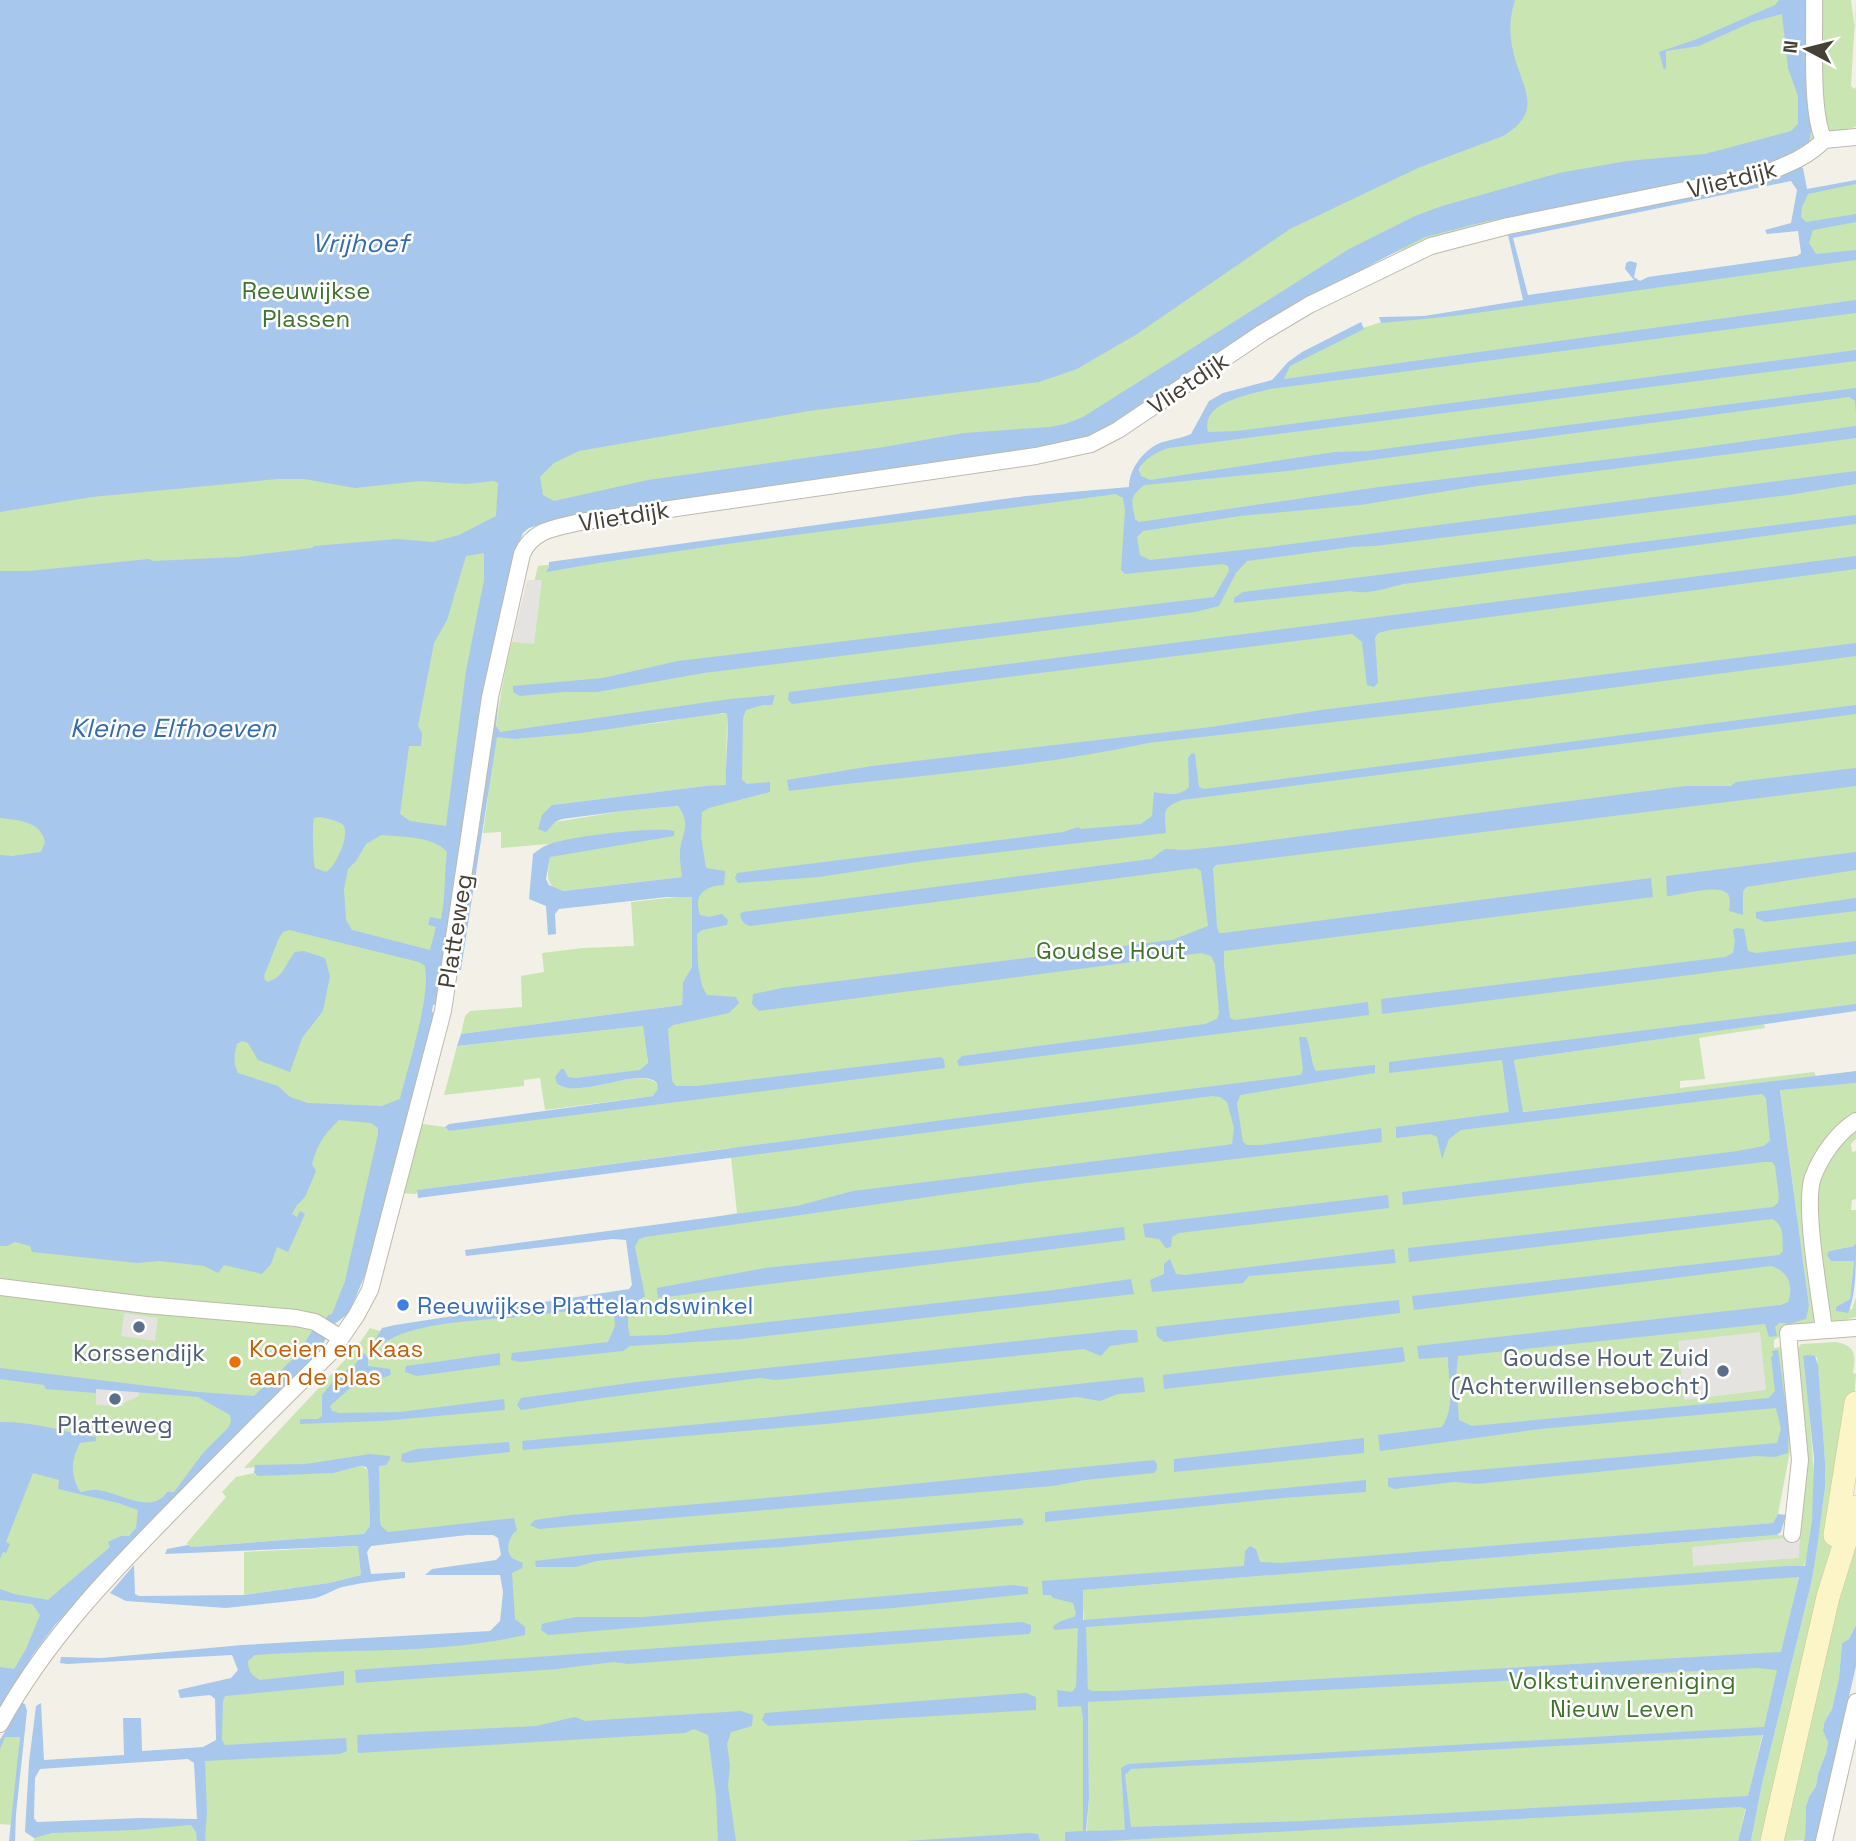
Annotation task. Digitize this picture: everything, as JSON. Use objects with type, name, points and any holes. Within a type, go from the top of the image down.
[{"type":"main road","points":[[1828,1597],[1856,1403]]},
{"type":"main road","points":[[1772,1841],[1828,1597],[1856,1507]]},
{"type":"street","points":[[1814,0],[1818,128],[1824,140],[1837,141],[1856,137]]},
{"type":"street","name":"Vlietdijk","points":[[527,543],[536,534],[546,530],[580,522],[1036,456],[1091,444],[1118,430],[1262,333],[1309,305],[1431,246],[1508,226],[1764,174],[1793,163],[1824,140]]},
{"type":"street","name":"Platteweg","points":[[0,1724],[51,1643],[89,1598],[332,1351],[331,1332],[356,1316],[370,1290],[443,1011],[491,697],[519,565],[527,543]]},
{"type":"street","points":[[1824,1330],[1811,1224],[1812,1179],[1822,1158],[1836,1139],[1856,1121]]},
{"type":"street","points":[[0,1287],[159,1306],[296,1318],[315,1322],[331,1332]]},
{"type":"street","points":[[1792,1534],[1800,1460],[1788,1333],[1856,1328]]},
{"type":"street","points":[[1824,1841],[1856,1702]]},
{"type":"green space","name":"Reeuwijkse Plassen","points":[[0,0],[1799,0],[1803,133],[1344,267],[1076,429],[517,523],[499,574],[412,1100],[343,1307],[213,1456],[46,1624],[0,1700]]},
{"type":"green space","points":[[1809,0],[1851,0],[1854,26],[1851,86],[1854,89],[1856,87],[1856,127],[1834,132],[1825,131],[1807,149],[1800,149],[1809,142]]},
{"type":"green space","name":"Goudse Hout","points":[[1856,182],[1856,1007],[1509,1054],[1517,1118],[1778,1086],[1800,1299],[1774,1326],[1789,1324],[1809,1305],[1780,1089],[1856,1083],[1856,1114],[1811,1167],[1814,1321],[1808,1326],[1780,1329],[1781,1336],[1774,1340],[1774,1348],[1780,1347],[1783,1352],[1792,1441],[1778,1514],[1773,1523],[1077,1582],[1083,1719],[1083,1839],[34,1841],[35,1824],[201,1819],[197,1753],[217,1751],[217,1687],[242,1684],[241,1650],[508,1635],[503,1527],[376,1537],[373,1461],[244,1468],[356,1348],[370,1328],[380,1331],[636,1297],[630,1233],[737,1213],[730,1148],[418,1190],[416,1194],[398,1193],[416,1123],[445,1127],[449,1131],[663,1097],[664,1021],[694,1013],[694,803],[733,791],[732,706],[500,736],[515,739],[657,723],[715,713],[727,714],[726,786],[705,786],[552,805],[555,822],[623,811],[678,806],[685,823],[680,849],[682,877],[563,891],[552,886],[548,878],[550,857],[631,832],[501,848],[501,832],[483,833],[506,666],[512,642],[519,642],[538,566],[1129,491],[1147,455],[1196,436],[1214,403],[1278,382],[1286,367],[1333,337],[1382,322],[1806,260],[1799,225],[1801,193]]},
{"type":"green space","points":[[692,897],[692,967],[683,982],[682,1005],[461,1034],[465,1016],[470,1011],[522,1007],[521,976],[544,972],[542,953],[634,946],[631,902]]},
{"type":"green space","points":[[1764,1024],[1765,1028],[1699,1038],[1705,1079],[1680,1081],[1680,1088],[1814,1072],[1816,1076],[1522,1112],[1514,1060]]},
{"type":"green space","points":[[643,1026],[648,1064],[640,1071],[575,1078],[555,1077],[557,1084],[568,1088],[637,1078],[648,1079],[657,1084],[659,1089],[653,1096],[545,1110],[540,1078],[524,1080],[524,1086],[444,1095],[457,1046]]},
{"type":"green space","points":[[1856,1129],[1856,1139],[1851,1144],[1852,1152],[1856,1151],[1856,1199],[1852,1200],[1851,1210],[1856,1210],[1856,1243],[1854,1246],[1829,1251],[1831,1261],[1854,1261],[1850,1299],[1836,1307],[1836,1311],[1852,1309],[1856,1297],[1856,1317],[1833,1323],[1820,1249],[1818,1192],[1829,1158],[1840,1143]]},
{"type":"green space","name":"Volkstuinvereniging Nieuw Leven","points":[[1843,1343],[1853,1352],[1853,1373],[1856,1374],[1854,1403],[1829,1559],[1767,1841],[1751,1841],[1762,1784],[1812,1580],[1825,1488],[1817,1357],[1803,1357],[1813,1470],[1812,1530],[1738,1841],[1086,1841],[1089,1799],[1088,1689],[1082,1590],[1777,1535],[1801,1536],[1805,1468],[1797,1350],[1801,1344]]},
{"type":"green space","points":[[361,1466],[368,1470],[370,1526],[364,1534],[192,1547],[187,1543],[226,1497],[222,1492],[236,1477],[254,1473],[334,1473]]},
{"type":"green space","points":[[1856,1532],[1856,1625],[1849,1639],[1842,1643],[1839,1678],[1832,1709],[1824,1723],[1823,1731],[1828,1742],[1826,1753],[1816,1786],[1806,1806],[1805,1840],[1781,1841],[1787,1806]]},
{"type":"green space","points":[[359,1546],[361,1575],[329,1583],[244,1595],[244,1552]]},
{"type":"green space","points":[[22,1711],[13,1825],[0,1824],[0,1739]]},
{"type":"shaded area","points":[[527,580],[542,580],[534,644],[512,642]]},
{"type":"shaded area","name":"Korssendijk","points":[[124,1313],[158,1318],[155,1341],[121,1336]]},
{"type":"shaded area","name":"Goudse Hout Zuid (Achterwillensebocht)","points":[[1760,1332],[1766,1390],[1684,1400],[1678,1341]]},
{"type":"shaded area","name":"Platteweg","points":[[96,1389],[140,1391],[139,1396],[123,1406],[96,1405]]},
{"type":"shaded area","points":[[1800,1539],[1799,1558],[1693,1566],[1692,1547]]},
{"type":"water","name":"Vrijhoef","points":[[0,0],[1515,0],[1511,41],[1527,99],[1527,109],[1516,127],[1503,136],[1418,168],[1290,229],[1137,334],[1077,369],[1039,382],[809,411],[579,451],[554,463],[540,477],[543,495],[554,501],[648,480],[964,433],[1050,427],[1083,417],[1349,249],[1415,216],[1559,173],[1627,161],[1705,154],[1791,131],[1798,124],[1798,96],[1788,68],[1782,14],[1752,22],[1699,46],[1666,51],[1664,70],[1659,52],[1697,39],[1775,5],[1779,0],[1809,0],[1811,132],[1809,142],[1777,162],[1716,179],[1488,221],[1425,237],[1281,317],[1109,428],[1076,443],[556,520],[529,528],[523,533],[513,557],[478,722],[468,817],[439,1003],[433,1005],[432,1011],[436,1018],[377,1242],[349,1313],[332,1326],[316,1358],[55,1625],[32,1656],[0,1711],[0,1667],[14,1669],[26,1649],[40,1615],[32,1604],[0,1600],[0,1589],[48,1600],[110,1547],[108,1542],[121,1536],[129,1536],[136,1528],[138,1510],[58,1489],[59,1480],[33,1473],[6,1542],[10,1544],[0,1559],[0,1422],[36,1425],[96,1437],[96,1441],[80,1443],[75,1456],[73,1473],[80,1492],[97,1490],[135,1501],[153,1502],[161,1499],[167,1492],[174,1492],[203,1453],[231,1422],[230,1415],[198,1397],[96,1389],[96,1393],[46,1389],[44,1385],[0,1379],[0,1368],[198,1392],[254,1396],[298,1354],[312,1331],[320,1331],[328,1315],[332,1314],[345,1281],[378,1128],[371,1123],[339,1120],[325,1135],[312,1164],[316,1171],[305,1197],[292,1214],[297,1217],[300,1211],[305,1214],[288,1252],[277,1247],[271,1264],[262,1274],[224,1265],[218,1273],[204,1266],[159,1261],[138,1263],[32,1252],[30,1246],[15,1242],[0,1246],[0,855],[41,852],[45,842],[43,835],[34,826],[0,818],[0,571],[29,571],[149,559],[238,557],[314,546],[397,539],[433,542],[459,535],[496,516],[498,483],[420,481],[355,488],[304,479],[278,479],[92,497],[0,512]],"holes":[[[484,553],[484,580],[466,671],[446,826],[410,821],[400,814],[409,746],[421,746],[422,733],[418,726],[434,643],[447,620],[466,556]],[[314,818],[335,821],[345,829],[341,850],[334,864],[326,872],[315,868]],[[381,835],[407,837],[426,840],[447,852],[441,919],[430,917],[428,925],[436,927],[430,950],[352,930],[346,920],[344,889],[348,869],[366,844]],[[289,930],[419,962],[425,966],[422,1013],[400,1099],[382,1106],[308,1103],[290,1097],[278,1086],[238,1073],[235,1055],[237,1044],[242,1041],[248,1043],[258,1060],[290,1072],[302,1038],[323,1011],[330,976],[325,958],[304,951],[295,952],[278,976],[268,982],[265,980],[264,976],[283,932]]]},
{"type":"water","points":[[1798,166],[1803,168],[1807,189],[1856,180],[1856,184],[1808,194],[1801,217],[1806,222],[1856,214],[1856,222],[1813,230],[1809,243],[1816,254],[1856,250],[1856,260],[1454,316],[1381,323],[1379,317],[1425,316],[1523,300],[1508,235],[1763,182]],"holes":[[[1791,181],[1797,190],[1791,223],[1765,230],[1767,234],[1798,231],[1801,253],[1797,256],[1648,277],[1640,281],[1634,277],[1637,263],[1630,261],[1626,263],[1625,269],[1634,280],[1528,295],[1513,238]]]},
{"type":"water","points":[[1856,300],[1856,313],[1270,389],[1239,397],[1219,407],[1211,413],[1208,432],[1237,431],[1856,350],[1856,361],[1168,448],[1147,459],[1139,470],[1141,476],[1150,480],[1335,452],[1368,451],[1856,388],[1856,413],[1855,401],[1849,397],[1287,471],[1145,485],[1136,493],[1132,503],[1135,519],[1139,522],[1379,487],[1856,426],[1856,438],[1478,486],[1360,505],[1240,516],[1143,531],[1137,537],[1140,555],[1150,560],[1856,471],[1856,484],[1789,495],[1247,561],[1236,573],[1219,606],[1195,612],[704,673],[597,692],[520,696],[513,692],[513,686],[603,678],[678,661],[1214,597],[1229,571],[1228,566],[1223,564],[1125,574],[1121,570],[1125,510],[1123,498],[1116,494],[759,540],[546,572],[549,562],[1026,496],[1129,487],[1133,469],[1144,454],[1158,444],[1191,434],[1209,401],[1223,393],[1272,380],[1288,362],[1302,352],[1361,322],[1364,329],[1290,366],[1284,379]]},
{"type":"water","points":[[1856,515],[1856,524],[1404,584],[1371,592],[1350,591],[1234,603],[1234,598],[1243,592]]},
{"type":"water","points":[[1856,556],[1856,569],[1378,633],[1375,638],[1378,683],[1374,687],[1367,685],[1362,642],[1352,634],[792,704],[788,700],[789,692]]},
{"type":"water","points":[[1856,643],[1856,656],[1448,709],[1148,743],[1014,765],[789,791],[787,780],[872,766],[1211,727],[1321,710]]},
{"type":"water","points":[[775,695],[772,705],[746,710],[743,718],[742,780],[747,784],[770,782],[770,792],[702,812],[701,836],[706,868],[725,871],[724,885],[711,887],[702,893],[698,908],[700,915],[709,917],[722,914],[728,920],[727,925],[702,930],[697,934],[702,986],[707,995],[736,997],[739,1003],[729,1013],[673,1025],[668,1029],[672,1081],[676,1086],[696,1086],[941,1057],[945,1068],[449,1131],[445,1127],[449,1124],[653,1096],[658,1089],[657,1083],[648,1079],[637,1078],[568,1088],[557,1084],[555,1077],[561,1069],[564,1069],[568,1077],[575,1078],[640,1070],[648,1063],[643,1026],[457,1046],[461,1034],[682,1005],[683,982],[692,967],[692,897],[667,897],[559,909],[555,914],[556,934],[548,935],[546,906],[529,899],[533,854],[547,845],[590,836],[631,831],[674,831],[674,836],[550,857],[546,879],[549,885],[563,891],[682,877],[680,852],[685,823],[678,806],[562,819],[546,832],[538,829],[542,815],[552,805],[726,785],[727,714],[723,713],[581,733],[515,739],[497,737],[461,970],[456,971],[479,830],[496,697],[499,698],[496,726],[500,732]]},
{"type":"water","points":[[1856,705],[1856,714],[1182,800],[1167,808],[1166,833],[924,861],[819,877],[738,883],[735,878],[737,873],[1063,832],[1078,827],[1081,829],[1141,824],[1152,816],[1154,792],[1177,794],[1189,787],[1188,758],[1192,753],[1195,754],[1199,787],[1204,789]]},
{"type":"water","points":[[1856,768],[1856,786],[1216,865],[1213,868],[1219,933],[1651,878],[1653,897],[1224,951],[1230,1018],[1235,1020],[1368,1002],[1369,1015],[959,1066],[957,1061],[962,1056],[1205,1024],[1217,1019],[1219,1013],[1215,964],[1211,956],[1201,953],[759,1011],[752,1004],[753,994],[782,988],[1172,940],[1208,926],[1201,871],[1196,868],[750,926],[742,920],[740,914],[743,912],[1151,859],[1165,849],[1225,846],[1686,786],[1731,786],[1736,782]]},
{"type":"water","points":[[1856,852],[1856,870],[1746,887],[1743,892],[1743,915],[1729,911],[1730,898],[1724,891],[1709,890],[1667,896],[1666,876]]},
{"type":"water","points":[[1856,898],[1856,911],[1765,922],[1756,918],[1756,912]]},
{"type":"water","points":[[1744,929],[1748,951],[1756,953],[1856,941],[1856,954],[1382,1014],[1381,999],[1725,957],[1733,953],[1733,930]]},
{"type":"water","points":[[1856,1004],[1856,1011],[1514,1060],[1523,1112],[1856,1071],[1856,1083],[1780,1090],[1809,1305],[1806,1319],[1789,1324],[1780,1323],[1775,1327],[1777,1336],[1769,1337],[1765,1324],[1458,1356],[1456,1378],[1459,1420],[1472,1426],[1769,1398],[1775,1391],[1772,1351],[1778,1350],[1789,1427],[1788,1453],[1775,1457],[1756,1456],[1477,1484],[1454,1482],[1394,1489],[1388,1486],[1388,1478],[1777,1443],[1781,1429],[1776,1408],[1540,1429],[1380,1451],[1378,1435],[1442,1427],[1446,1419],[1450,1402],[1448,1357],[1419,1359],[1417,1346],[1781,1305],[1788,1302],[1790,1290],[1790,1284],[1782,1271],[1771,1266],[1414,1310],[1412,1296],[1779,1255],[1783,1251],[1783,1237],[1779,1225],[1772,1219],[1409,1262],[1408,1248],[1773,1207],[1778,1203],[1779,1197],[1775,1166],[1772,1162],[1764,1162],[1403,1205],[1402,1192],[1764,1146],[1770,1141],[1766,1098],[1762,1094],[1461,1130],[1449,1139],[1442,1159],[1437,1137],[1431,1134],[1396,1138],[1396,1127],[1509,1112],[1502,1060],[1389,1073],[1389,1062]]},
{"type":"water","points":[[1299,1037],[1306,1037],[1316,1071],[1375,1065],[1375,1073],[1240,1095],[1237,1104],[1243,1142],[1247,1145],[1261,1145],[1381,1128],[1382,1142],[1026,1183],[645,1237],[639,1239],[635,1247],[645,1296],[632,1308],[628,1323],[630,1336],[666,1335],[1131,1279],[1134,1294],[741,1339],[630,1346],[623,1351],[520,1362],[511,1360],[512,1353],[608,1342],[615,1326],[614,1309],[595,1307],[447,1323],[411,1331],[382,1344],[375,1340],[382,1328],[395,1325],[629,1289],[632,1285],[626,1240],[613,1239],[466,1256],[465,1250],[797,1206],[853,1191],[1226,1145],[1232,1144],[1234,1128],[1227,1102],[1213,1096],[418,1198],[417,1190],[1301,1075],[1303,1070]]},
{"type":"water","points":[[1388,1195],[1389,1208],[1179,1233],[1172,1237],[1171,1247],[1166,1248],[1159,1239],[1145,1237],[1143,1224]]},
{"type":"water","points":[[1124,1227],[1125,1240],[658,1298],[657,1288],[765,1268]]},
{"type":"water","points":[[1856,1243],[1851,1306],[1848,1313],[1836,1311],[1836,1307],[1850,1299],[1854,1261],[1831,1261],[1827,1255],[1829,1251],[1854,1246]]},
{"type":"water","points":[[1394,1249],[1396,1263],[1249,1276],[1243,1283],[1152,1292],[1150,1280],[1164,1274],[1164,1264],[1170,1259],[1176,1274],[1185,1275]]},
{"type":"water","points":[[1399,1300],[1400,1313],[1164,1342],[1157,1336],[1156,1327]]},
{"type":"water","points":[[1137,1330],[1138,1342],[1110,1346],[1101,1356],[1084,1349],[776,1380],[759,1378],[521,1410],[517,1405],[521,1398],[637,1382]]},
{"type":"water","points":[[1403,1347],[1403,1362],[1164,1389],[1163,1375]]},
{"type":"water","points":[[363,1353],[368,1357],[368,1366],[390,1369],[391,1375],[349,1389],[330,1406],[332,1411],[400,1412],[504,1399],[505,1410],[381,1421],[300,1424],[300,1419],[318,1419],[322,1416],[322,1395],[338,1375],[355,1365]]},
{"type":"water","points":[[500,1353],[500,1365],[417,1376],[405,1372],[406,1366]]},
{"type":"water","points":[[1803,1356],[1815,1356],[1818,1365],[1825,1488],[1812,1580],[1762,1784],[1751,1841],[1738,1841],[1746,1809],[1740,1807],[1065,1841],[1065,1832],[1083,1831],[1081,1706],[1058,1707],[1057,1690],[1072,1692],[1076,1687],[1078,1628],[1054,1630],[1053,1626],[1076,1614],[1073,1603],[1043,1595],[1042,1581],[1244,1566],[1245,1551],[1250,1546],[1256,1549],[1260,1562],[1281,1563],[1773,1523],[1778,1514],[1786,1515],[1781,1532],[1777,1535],[1083,1590],[1083,1620],[1805,1566],[1812,1521],[1814,1458]],"holes":[[[1799,1577],[1781,1652],[1113,1691],[1088,1689],[1086,1627]],[[1758,1668],[1777,1670],[1764,1727],[1128,1764],[1121,1768],[1125,1830],[1086,1831],[1089,1799],[1088,1702]],[[1763,1735],[1748,1796],[1303,1821],[1131,1827],[1125,1775],[1131,1769]]]},
{"type":"water","points":[[1143,1377],[1145,1392],[1118,1394],[1100,1401],[1077,1397],[836,1423],[523,1450],[522,1441],[765,1418]]},
{"type":"water","points":[[1364,1438],[1364,1453],[1174,1472],[1174,1459]]},
{"type":"water","points":[[509,1442],[510,1452],[408,1463],[401,1461],[402,1454],[416,1449]]},
{"type":"water","points":[[370,1454],[390,1456],[386,1465],[379,1466],[380,1521],[381,1526],[388,1532],[514,1518],[517,1530],[510,1539],[508,1551],[512,1558],[523,1563],[522,1568],[512,1573],[515,1619],[525,1627],[525,1635],[458,1646],[255,1655],[248,1661],[249,1667],[252,1675],[260,1680],[344,1671],[344,1685],[225,1696],[222,1740],[225,1745],[346,1738],[347,1751],[340,1754],[205,1761],[205,1841],[197,1841],[196,1832],[191,1825],[52,1833],[34,1838],[25,1832],[29,1762],[36,1706],[41,1703],[44,1760],[124,1755],[123,1718],[141,1718],[142,1751],[203,1747],[216,1740],[215,1699],[210,1695],[180,1698],[178,1690],[231,1678],[238,1670],[232,1655],[67,1664],[60,1663],[61,1657],[101,1658],[242,1645],[490,1631],[500,1621],[503,1592],[500,1575],[425,1575],[432,1569],[496,1560],[501,1555],[498,1538],[493,1535],[467,1535],[371,1546],[367,1552],[371,1574],[405,1572],[405,1578],[347,1586],[310,1599],[226,1608],[126,1601],[110,1593],[134,1565],[135,1594],[139,1596],[244,1595],[329,1583],[361,1575],[358,1546],[165,1554],[167,1549],[188,1545],[192,1547],[364,1534],[370,1526],[366,1467],[334,1473],[258,1476],[254,1473],[255,1465],[306,1464]],"holes":[[[188,1759],[194,1763],[197,1819],[37,1822],[34,1818],[35,1778],[40,1769]]]},
{"type":"water","points":[[1154,1460],[1157,1469],[1154,1473],[1053,1486],[539,1529],[530,1525],[535,1520],[571,1515]]},
{"type":"water","points":[[1366,1480],[1366,1492],[1045,1522],[1045,1512]]},
{"type":"water","points":[[1021,1518],[1024,1522],[1022,1525],[596,1561],[576,1567],[536,1567],[535,1561],[595,1554]]},
{"type":"water","points":[[1013,1585],[1028,1587],[1028,1594],[894,1608],[548,1635],[541,1630],[542,1624],[576,1617],[643,1617]]},
{"type":"water","points":[[1022,1622],[1031,1625],[1029,1634],[628,1664],[614,1662],[557,1669],[356,1683],[355,1670]]},
{"type":"water","points":[[1856,1625],[1856,1666],[1816,1841],[1803,1841],[1806,1806],[1816,1786],[1826,1753],[1828,1742],[1823,1731],[1824,1723],[1832,1709],[1839,1678],[1842,1643],[1849,1639]]},
{"type":"water","points":[[1026,1693],[1036,1697],[1036,1710],[768,1726],[762,1720],[765,1713]]},
{"type":"water","points":[[22,1703],[27,1711],[15,1841],[9,1841],[20,1737],[5,1737],[0,1749],[0,1740]]},
{"type":"water","points":[[741,1711],[753,1715],[752,1726],[731,1732],[727,1744],[730,1765],[728,1786],[736,1841],[718,1841],[716,1796],[708,1735],[694,1729],[685,1733],[358,1753],[357,1735],[536,1726],[575,1717],[585,1721]]},
{"type":"water","points":[[1038,1834],[1040,1841],[905,1841]]},
{"type":"place","name":"Reeuwijkse Plattelandswinkel","points":[[403,1305]]},
{"type":"place","name":"Korssendijk","points":[[139,1327]]},
{"type":"place","name":"Koeien en Kaas aan de plas","points":[[235,1362]]},
{"type":"place","name":"Goudse Hout Zuid (Achterwillensebocht)","points":[[1723,1371]]},
{"type":"place","name":"Platteweg","points":[[115,1399]]},
{"type":"water label","name":"Kleine Elfhoeven","points":[[173,728]]}]
